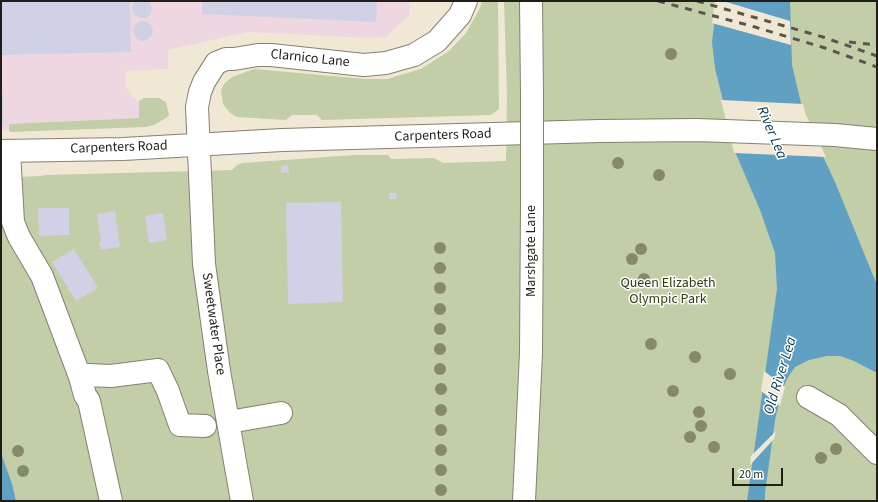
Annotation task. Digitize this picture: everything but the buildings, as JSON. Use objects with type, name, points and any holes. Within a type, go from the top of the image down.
[{"type":"street","name":"Clarnico Lane","points":[[198,145],[198,97],[204,82],[216,63],[226,59],[271,54],[364,65],[386,63],[414,55],[437,41],[460,15],[466,1]]},
{"type":"street","name":"Marshgate Lane","points":[[524,501],[531,353],[531,1]]},
{"type":"street","name":"Carpenters Road","points":[[5,151],[123,149],[282,140],[599,131],[697,130],[835,135],[877,139]]},
{"type":"street","name":"Sweetwater Place","points":[[198,145],[204,264],[219,371],[242,501]]},
{"type":"street","points":[[5,151],[13,222],[19,237],[44,281],[80,377],[85,395],[89,401],[111,501]]},
{"type":"street","points":[[80,377],[88,375],[111,376],[158,370],[168,391],[180,425],[205,426]]},
{"type":"street","points":[[808,397],[839,415],[877,453]]},
{"type":"street","points":[[229,422],[281,413]]},
{"type":"shaded area","points":[[1,1],[410,1],[409,15],[386,37],[368,38],[248,32],[168,50],[168,69],[126,71],[125,86],[133,97],[139,101],[139,118],[9,124],[9,130],[1,131]]},
{"type":"green space","points":[[482,1],[498,1],[499,109],[491,115],[322,120],[317,115],[292,115],[286,120],[237,117],[230,113],[223,104],[221,90],[224,84],[232,77],[254,69],[365,79],[387,79],[421,69],[449,51],[466,33],[479,10]]},
{"type":"green space","name":"Queen Elizabeth Olympic Park","points":[[504,1],[877,1],[877,501],[16,501],[1,453],[1,178],[46,175],[232,170],[237,165],[243,163],[354,155],[388,155],[391,159],[434,158],[443,163],[506,161],[507,96]]},
{"type":"green space","points":[[144,98],[159,98],[166,102],[169,115],[154,125],[145,127],[10,132],[9,130],[9,124],[139,118],[139,101]]},
{"type":"water","points":[[717,1],[790,1],[792,65],[804,116],[835,182],[877,285],[877,373],[854,361],[840,356],[827,356],[809,360],[795,367],[782,390],[775,420],[765,501],[747,501],[777,289],[775,253],[760,210],[736,154],[715,68],[712,42]]},
{"type":"water","points":[[1,453],[12,484],[16,501],[1,501]]},
{"type":"pier","points":[[715,1],[723,1],[790,21],[791,45],[712,23]]},
{"type":"pier","points":[[721,100],[803,104],[806,115],[826,157],[734,153]]},
{"type":"pier","points":[[764,371],[785,387],[780,406],[761,391]]},
{"type":"pier","points":[[776,431],[774,439],[750,465],[751,456]]},
{"type":"railway","points":[[658,1],[755,27],[825,48],[877,67]]},
{"type":"railway","points":[[697,1],[823,37],[877,56]]},
{"type":"railway","points":[[849,42],[877,45]]},
{"type":"water label","name":"River Lea","points":[[771,133]]},
{"type":"water label","name":"Old River Lea","points":[[781,376]]}]
